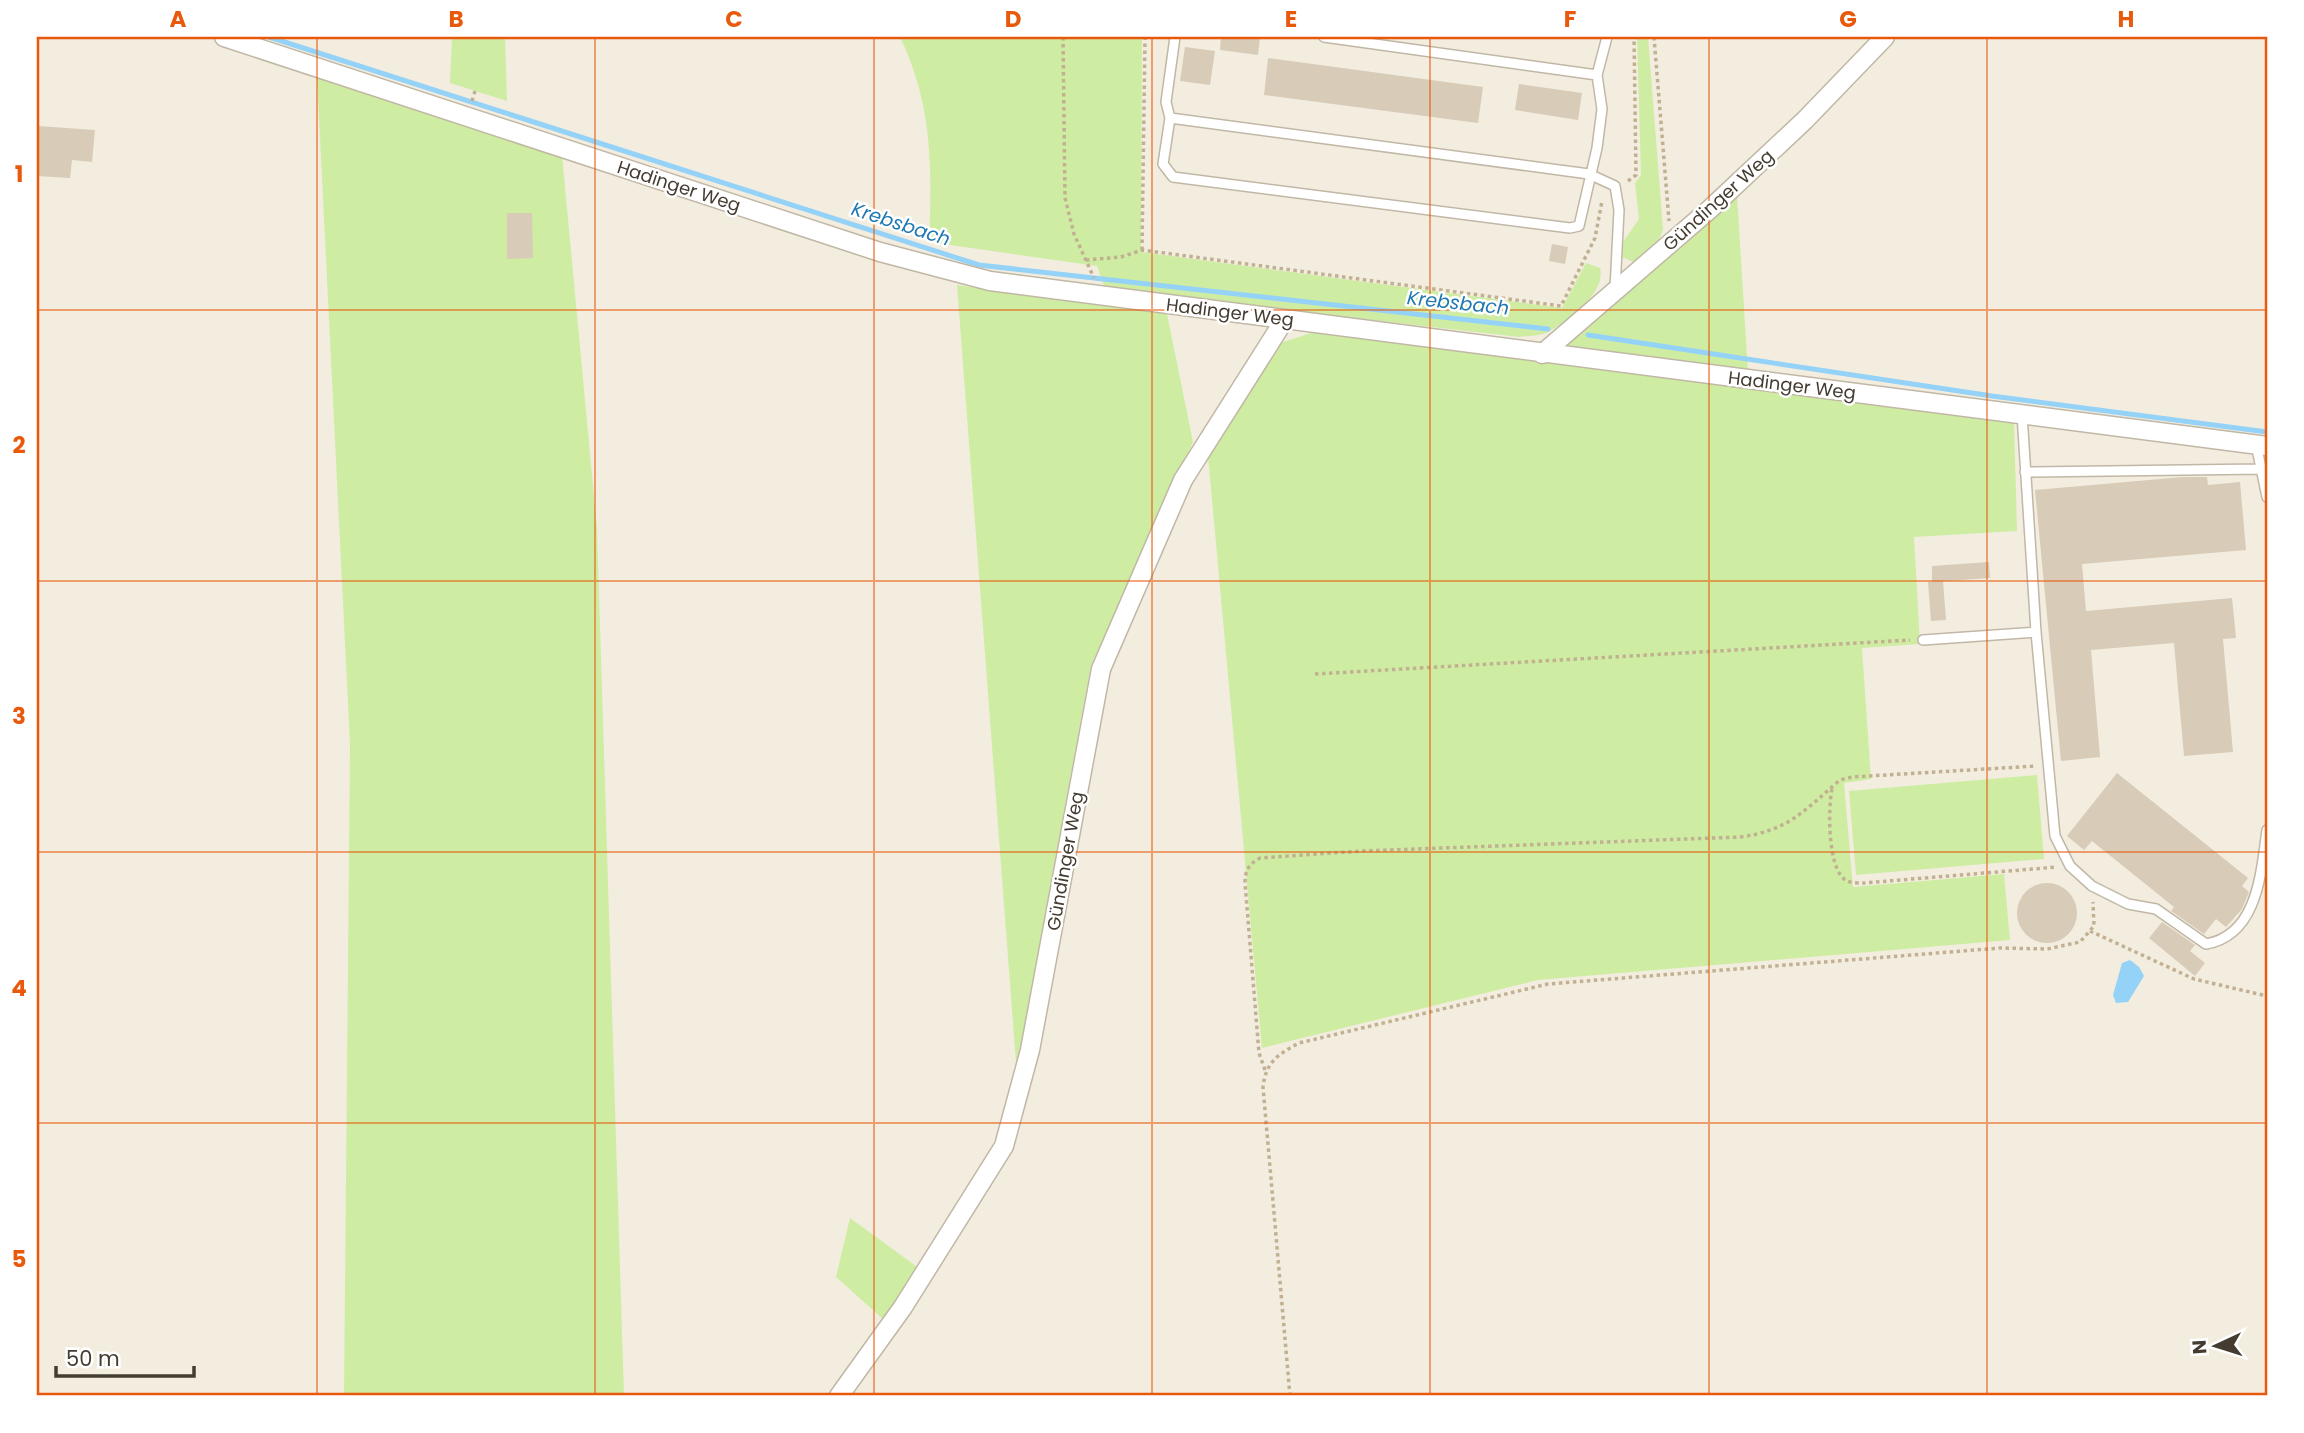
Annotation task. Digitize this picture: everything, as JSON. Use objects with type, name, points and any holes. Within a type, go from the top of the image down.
[{"type":"street","name":"Hadinger Weg","points":[[224,37],[941,270],[990,281],[2262,445]]},
{"type":"street","name":"Gündinger Weg","points":[[1542,354],[1671,244],[1805,120],[1885,37]]},
{"type":"street","name":"Gündinger Weg","points":[[839,1396],[903,1307],[1004,1146],[1030,1051],[1101,668],[1183,481],[1285,319]]},
{"type":"lane","points":[[1175,37],[1166,102],[1170,118],[1163,164],[1173,177],[1570,228],[1578,226],[1582,218],[1602,109],[1597,75],[1607,37]]},
{"type":"lane","points":[[1324,37],[1597,75]]},
{"type":"lane","points":[[1170,118],[1590,174],[1615,186],[1619,210],[1615,291]]},
{"type":"lane","points":[[2021,413],[2036,632],[2055,836],[2070,866],[2092,886],[2128,904],[2156,909],[2206,944],[2217,942],[2232,936],[2255,900],[2267,830]]},
{"type":"lane","points":[[2262,445],[2261,469],[2267,497]]},
{"type":"lane","points":[[2025,472],[2261,469]]},
{"type":"lane","points":[[1923,640],[2036,632]]},
{"type":"path","points":[[1063,37],[1065,198],[1074,234],[1087,263],[1142,250],[1561,306],[1595,238],[1603,199],[1636,175],[1634,37]]},
{"type":"path","points":[[1142,250],[1144,37]]},
{"type":"path","points":[[1654,37],[1671,244]]},
{"type":"path","points":[[1315,674],[1923,640]]},
{"type":"path","points":[[1265,1070],[1259,1053],[1245,883],[1245,874],[1251,862],[1288,855],[1766,834],[1785,826],[1840,780],[2049,765]]},
{"type":"path","points":[[1832,787],[1829,828],[1838,866],[1847,881],[1864,883],[2070,866]]},
{"type":"path","points":[[1290,1396],[1263,1087],[1265,1070],[1272,1059],[1299,1043],[1522,988],[2000,948],[2047,949],[2080,942],[2094,926],[2092,886]]},
{"type":"path","points":[[2090,931],[2194,979],[2267,996]]},
{"type":"green space","points":[[452,37],[505,37],[507,101],[450,83]]},
{"type":"green space","points":[[900,37],[1142,37],[1141,252],[1562,308],[1586,263],[1600,268],[1601,278],[1591,297],[1574,315],[1543,334],[1519,337],[1105,289],[1097,266],[929,242],[928,138],[919,88]]},
{"type":"green space","points":[[1637,37],[1648,37],[1663,229],[1659,240],[1633,262],[1622,257],[1619,248],[1639,219],[1635,183],[1641,175]]},
{"type":"green space","points":[[317,77],[562,155],[597,528],[624,1396],[344,1396],[350,744]]},
{"type":"green space","points":[[1737,195],[1748,372],[1562,349]]},
{"type":"green space","points":[[957,285],[1167,314],[1193,442],[1091,665],[1028,1005],[1018,1089]]},
{"type":"green space","points":[[1314,332],[2014,422],[2017,531],[1914,537],[1920,644],[1862,648],[1871,779],[1844,783],[1853,887],[2004,874],[2010,940],[1538,980],[1262,1048],[1208,456],[1277,344]]},
{"type":"green space","points":[[2037,775],[2044,859],[1856,875],[1849,791]]},
{"type":"green space","points":[[850,1218],[920,1269],[884,1320],[836,1277]]},
{"type":"water","points":[[2130,960],[2139,967],[2144,976],[2128,1002],[2116,1003],[2113,995],[2122,963]]},
{"type":"building","points":[[1221,37],[1260,37],[1258,55],[1220,50]]},
{"type":"building","points":[[1185,47],[1215,51],[1210,85],[1180,81]]},
{"type":"building","points":[[1268,58],[1483,87],[1478,123],[1264,95]]},
{"type":"building","points":[[1519,84],[1582,93],[1578,120],[1515,110]]},
{"type":"building","points":[[38,126],[95,130],[92,162],[72,160],[70,178],[37,176]]},
{"type":"building","points":[[507,213],[532,213],[533,258],[507,259]]},
{"type":"building","points":[[1552,244],[1568,247],[1565,264],[1549,261]]},
{"type":"building","points":[[2207,477],[2208,485],[2240,482],[2246,550],[2082,564],[2086,611],[2232,598],[2236,638],[2223,639],[2233,752],[2184,756],[2174,643],[2091,650],[2100,757],[2061,761],[2035,490]]},
{"type":"building","points":[[1989,562],[1990,578],[1932,582],[1932,566]]},
{"type":"building","points":[[1943,581],[1946,620],[1931,621],[1928,582]]},
{"type":"building","points":[[2117,773],[2248,878],[2242,886],[2249,892],[2242,909],[2226,927],[2216,919],[2204,934],[2171,911],[2174,907],[2092,841],[2084,850],[2067,836]]},
{"type":"building","points":[[2041,883],[2053,883],[2072,896],[2077,913],[2075,925],[2064,938],[2053,943],[2041,943],[2022,930],[2017,919],[2017,907],[2030,888]]},
{"type":"building","points":[[2162,922],[2195,945],[2190,951],[2205,963],[2195,976],[2149,938]]},
{"type":"waterway","name":"Krebsbach","points":[[269,37],[979,265],[1548,329]]},
{"type":"waterway","points":[[1588,335],[1992,396],[2267,432]]}]
